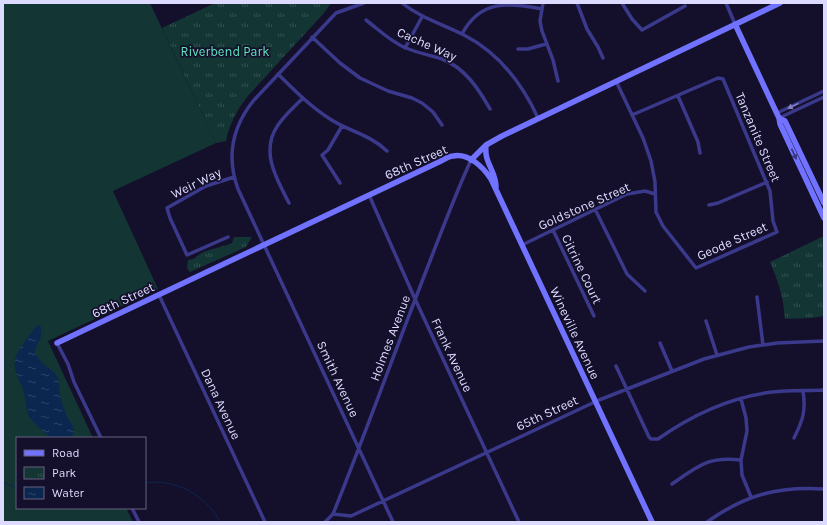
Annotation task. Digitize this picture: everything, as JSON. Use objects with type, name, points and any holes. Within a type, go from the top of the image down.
[{"type":"street","name":"Smith Avenue","points":[[364,3],[336,13],[249,106],[240,121],[233,144],[232,158],[234,177],[393,522]]},
{"type":"street","points":[[402,3],[422,16],[462,34],[493,54],[511,73],[525,92],[538,118]]},
{"type":"street","points":[[543,3],[540,21],[546,44],[553,60],[558,81]]},
{"type":"street","points":[[577,3],[587,29],[603,58]]},
{"type":"street","points":[[622,3],[632,20],[642,30],[685,6]]},
{"type":"street","points":[[726,3],[824,218]]},
{"type":"street","points":[[471,160],[486,146],[502,136],[780,3]]},
{"type":"street","points":[[462,34],[473,18],[480,12],[494,6],[501,4],[512,4],[542,9]]},
{"type":"street","points":[[405,48],[422,16]]},
{"type":"street","name":"Cache Way","points":[[366,20],[387,37],[405,48],[442,60],[457,68],[476,86],[490,109]]},
{"type":"street","points":[[312,37],[340,63],[360,78],[388,91],[412,98],[422,103],[433,112],[442,125]]},
{"type":"street","points":[[518,49],[528,49],[546,44]]},
{"type":"street","points":[[278,74],[303,98],[324,115],[342,126],[375,140],[387,151]]},
{"type":"street","name":"Tanzanite Street","points":[[678,96],[718,78],[723,79],[767,182],[770,191],[773,221],[776,232]]},
{"type":"street","points":[[616,81],[651,161],[655,182],[655,194]]},
{"type":"street","points":[[778,116],[824,91]]},
{"type":"street","points":[[632,115],[678,96],[698,142],[700,153]]},
{"type":"street","points":[[778,116],[824,97]]},
{"type":"street","points":[[289,202],[273,170],[270,160],[270,146],[271,139],[277,126],[303,98]]},
{"type":"street","points":[[809,98],[812,102]]},
{"type":"street","points":[[778,116],[785,121],[824,203]]},
{"type":"street","points":[[340,183],[322,155],[328,150],[342,126]]},
{"type":"street","points":[[486,146],[486,159],[496,179],[496,190]]},
{"type":"street","name":"68th Street","points":[[57,343],[450,157],[459,155],[471,160]]},
{"type":"street","name":"Wineville Avenue","points":[[471,160],[486,172],[496,190],[652,522]]},
{"type":"street","name":"Holmes Avenue","points":[[325,522],[333,514],[415,299],[471,160]]},
{"type":"street","name":"Weir Way","points":[[228,237],[187,255],[167,208],[206,186],[234,177]]},
{"type":"street","points":[[708,205],[718,203],[767,182]]},
{"type":"street","name":"Goldstone Street","points":[[522,245],[627,194],[645,191],[655,194]]},
{"type":"street","name":"Geode Street","points":[[655,194],[656,212],[663,226],[696,268],[776,232]]},
{"type":"street","name":"Frank Avenue","points":[[369,195],[415,299],[519,522]]},
{"type":"street","points":[[595,209],[627,274],[645,291]]},
{"type":"street","name":"Citrine Court","points":[[553,230],[594,316]]},
{"type":"street","name":"Dana Avenue","points":[[159,295],[265,522]]},
{"type":"street","points":[[757,297],[763,344]]},
{"type":"street","points":[[706,321],[717,355]]},
{"type":"street","name":"65th Street","points":[[333,514],[351,516],[596,402],[672,371],[717,355],[763,344],[824,341]]},
{"type":"street","points":[[57,343],[101,437]]},
{"type":"street","points":[[660,343],[672,371]]},
{"type":"street","points":[[616,366],[651,439],[658,439],[687,420],[707,411],[765,393],[824,390]]},
{"type":"street","points":[[794,438],[804,415],[805,402],[803,391]]},
{"type":"street","points":[[741,400],[746,418],[747,431],[741,460],[742,475],[751,497]]},
{"type":"street","points":[[672,484],[694,468],[708,462],[723,459],[741,460]]},
{"type":"street","points":[[707,522],[721,512],[751,497],[766,492],[803,488],[824,489]]},
{"type":"street","points":[[132,509],[139,522]]},
{"type":"green space","points":[[3,3],[150,3],[216,143],[113,191],[158,289],[48,341],[93,437],[16,437],[16,509],[126,509],[133,522],[3,522]]},
{"type":"green space","name":"Riverbend Park","points":[[215,3],[331,3],[324,13],[247,97],[234,118],[226,141],[216,143],[162,28]]},
{"type":"green space","points":[[824,236],[824,316],[785,319],[780,290],[770,262]]},
{"type":"green space","points":[[234,237],[252,237],[246,247],[190,272],[187,268],[188,260],[193,259],[208,250],[232,243]]},
{"type":"water","points":[[40,325],[42,333],[35,350],[35,354],[43,364],[54,372],[58,378],[61,400],[67,417],[74,428],[74,433],[72,437],[51,437],[42,431],[32,420],[26,408],[24,393],[16,372],[15,360],[18,351],[36,326]]},
{"type":"waterway","points":[[3,482],[16,488]]},
{"type":"waterway","points":[[146,483],[167,483],[188,490],[207,504],[220,522]]}]
